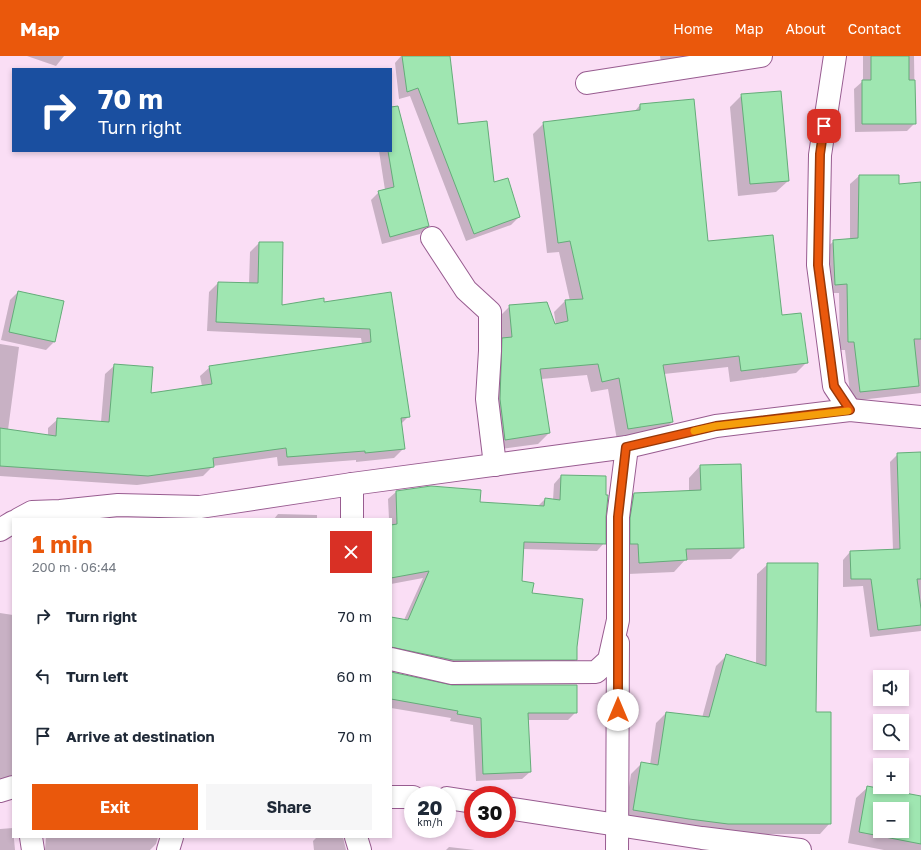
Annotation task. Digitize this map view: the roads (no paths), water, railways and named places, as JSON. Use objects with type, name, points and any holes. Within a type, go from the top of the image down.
[{"type":"street","points":[[587,83],[761,56]]},
{"type":"street","points":[[835,56],[820,154],[818,265],[834,386],[850,410]]},
{"type":"street","points":[[432,238],[466,290],[490,312],[490,351],[487,399],[495,465]]},
{"type":"street","points":[[21,518],[32,512],[79,510],[118,505],[200,507],[352,484],[626,447],[716,426],[850,410],[921,417]]},
{"type":"street","points":[[617,850],[618,517],[626,447]]},
{"type":"street","points":[[352,484],[352,518]]},
{"type":"street","points":[[0,530],[12,523]]},
{"type":"street","points":[[392,659],[452,673],[596,672],[609,660],[618,620]]},
{"type":"street","points":[[0,791],[12,786]]},
{"type":"street","points":[[392,797],[404,797]]},
{"type":"street","points":[[516,809],[702,838],[800,850]]},
{"type":"street","points":[[31,838],[33,850]]},
{"type":"street","points":[[168,850],[172,838]]},
{"type":"street","points":[[356,838],[360,850]]}]
